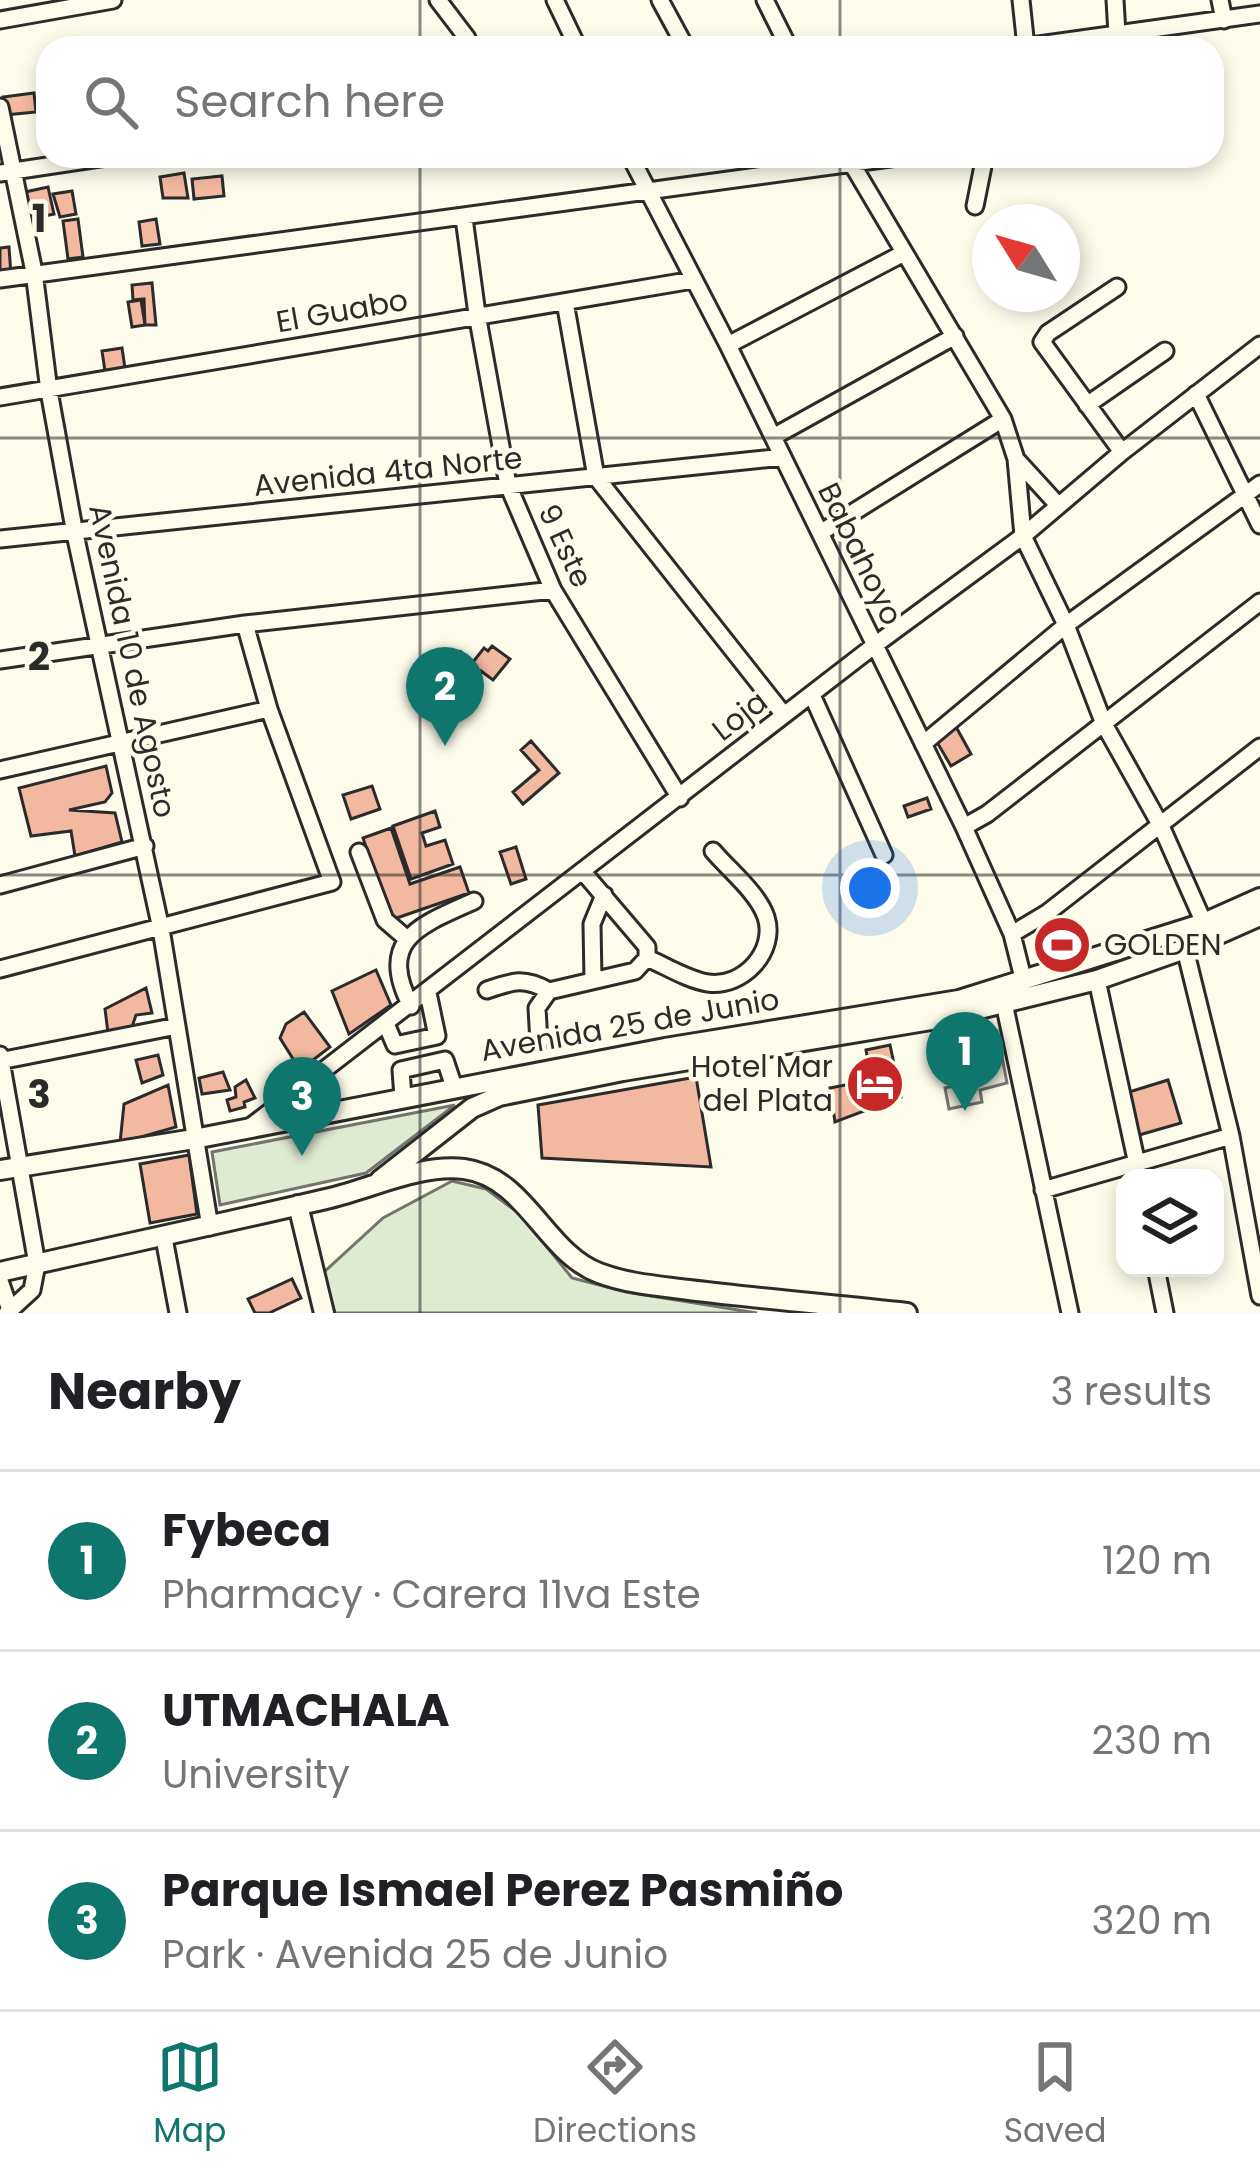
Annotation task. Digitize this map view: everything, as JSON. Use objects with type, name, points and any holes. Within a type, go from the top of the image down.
[{"type":"main road","name":"Avenida 25 de Junio","points":[[0,1169],[194,1139],[403,1097],[959,1000],[1204,923],[1260,898]]},
{"type":"main road","name":"Avenida 25 de Junio","points":[[376,1183],[472,1108],[499,1096],[943,1018],[1097,980],[1260,916]]},
{"type":"main road","points":[[0,1276],[376,1183],[464,1169],[490,1177],[518,1198],[593,1272],[756,1306],[908,1313]]},
{"type":"main road","points":[[298,1204],[323,1313]]},
{"type":"street","points":[[0,20],[113,0]]},
{"type":"street","points":[[439,0],[466,36]]},
{"type":"street","points":[[555,0],[572,36]]},
{"type":"street","points":[[660,0],[680,36]]},
{"type":"street","points":[[765,0],[783,36]]},
{"type":"street","points":[[1021,0],[1025,36]]},
{"type":"street","points":[[1115,0],[1117,34]]},
{"type":"street","points":[[1220,0],[1224,20]]},
{"type":"street","points":[[1102,36],[1260,14]]},
{"type":"street","name":"Avenida 10 de Agosto","points":[[0,107],[6,172],[34,272],[75,534],[161,929],[209,1227]]},
{"type":"street","points":[[6,172],[36,168]]},
{"type":"street","name":"Babahoyo","points":[[636,168],[964,827],[1012,934],[1024,982]]},
{"type":"street","points":[[0,279],[806,168]]},
{"type":"street","points":[[854,168],[1004,419],[1016,459],[1023,536],[1066,625],[1104,724],[1161,826],[1204,923]]},
{"type":"street","points":[[975,204],[983,168]]},
{"type":"street","name":"9 Este","points":[[464,218],[476,314],[508,485],[553,590],[680,798]]},
{"type":"street","points":[[728,345],[902,254]]},
{"type":"street","name":"El Guabo","points":[[0,397],[693,280]]},
{"type":"street","points":[[1117,287],[1048,333],[1042,342],[1122,452]]},
{"type":"street","points":[[565,302],[596,477],[784,715]]},
{"type":"street","points":[[773,437],[955,336]]},
{"type":"street","name":"Loja","points":[[250,1127],[1023,536],[1260,345]]},
{"type":"street","points":[[1087,405],[1165,351]]},
{"type":"street","points":[[1196,394],[1253,489],[1260,525]]},
{"type":"street","points":[[820,533],[1004,419]]},
{"type":"street","name":"Avenida 4ta Norte","points":[[0,539],[783,458]]},
{"type":"street","points":[[1016,459],[1058,505]]},
{"type":"street","points":[[923,744],[1066,625],[1253,489]]},
{"type":"street","points":[[0,659],[245,624],[553,590]]},
{"type":"street","points":[[964,827],[1260,602]]},
{"type":"street","points":[[0,969],[332,882],[269,709],[245,624]]},
{"type":"street","points":[[812,695],[884,855]]},
{"type":"street","points":[[0,770],[269,709]]},
{"type":"street","points":[[1012,934],[1260,747]]},
{"type":"street","points":[[0,885],[145,846]]},
{"type":"street","points":[[359,851],[385,920],[406,939]]},
{"type":"street","points":[[647,958],[706,983],[726,982],[759,961],[768,941],[766,918],[713,851]]},
{"type":"street","points":[[539,1043],[537,1008],[548,991],[635,970],[647,958],[647,947],[584,873]]},
{"type":"street","points":[[593,980],[592,924],[604,895]]},
{"type":"street","points":[[411,1006],[398,976],[398,958],[406,939],[416,929],[474,901]]},
{"type":"street","points":[[1185,949],[1231,1136],[1260,1296]]},
{"type":"street","points":[[488,990],[519,979],[548,991]]},
{"type":"street","points":[[1097,980],[1138,1169]]},
{"type":"street","points":[[428,994],[454,1088]]},
{"type":"street","points":[[1004,1003],[1070,1313]]},
{"type":"street","points":[[386,1024],[401,1070],[403,1097]]},
{"type":"street","points":[[0,1276],[9,1312],[32,1290],[37,1264],[0,1058],[177,1026]]},
{"type":"street","points":[[395,1045],[437,1036]]},
{"type":"street","points":[[401,1070],[446,1060]]},
{"type":"street","points":[[1143,1169],[1231,1136]]},
{"type":"street","points":[[1043,1190],[1116,1175]]},
{"type":"street","points":[[164,1238],[178,1313]]},
{"type":"street","points":[[1158,1277],[1165,1313]]},
{"type":"green space","points":[[455,1105],[366,1173],[220,1205],[212,1152]]},
{"type":"green space","points":[[452,1181],[486,1189],[521,1215],[572,1278],[626,1292],[757,1313],[335,1313],[323,1273],[383,1218]]},
{"type":"shaded area","points":[[997,1031],[1007,1083],[980,1090],[982,1102],[949,1109],[945,1088],[972,1082],[963,1039]]},
{"type":"building","points":[[34,93],[36,112],[5,115],[3,97]]},
{"type":"building","points":[[184,173],[188,198],[163,198],[160,177]]},
{"type":"building","points":[[222,176],[224,196],[194,199],[192,179]]},
{"type":"building","points":[[48,187],[54,214],[30,219],[25,192]]},
{"type":"building","points":[[72,191],[76,214],[60,217],[53,194]]},
{"type":"building","points":[[78,219],[83,257],[68,259],[63,221]]},
{"type":"building","points":[[156,219],[160,244],[142,246],[139,222]]},
{"type":"building","points":[[9,247],[11,275],[0,276],[0,248]]},
{"type":"building","points":[[152,283],[156,325],[145,325],[144,299],[133,300],[132,285]]},
{"type":"building","points":[[141,300],[145,325],[132,327],[128,302]]},
{"type":"building","points":[[122,348],[126,375],[106,378],[102,351]]},
{"type":"building","points":[[492,646],[510,659],[493,680],[481,671],[472,684],[466,680],[461,686],[444,674],[461,652],[473,662],[484,648],[488,651]]},
{"type":"building","points":[[955,725],[971,754],[951,766],[934,737]]},
{"type":"building","points":[[531,741],[559,773],[523,804],[513,792],[539,770],[521,750]]},
{"type":"building","points":[[106,766],[112,793],[105,802],[69,810],[115,813],[122,842],[75,856],[71,831],[31,836],[19,788]]},
{"type":"building","points":[[372,786],[380,809],[351,819],[343,795]]},
{"type":"building","points":[[927,798],[931,809],[908,817],[904,806]]},
{"type":"building","points":[[435,811],[440,827],[422,833],[426,846],[445,840],[453,864],[411,879],[393,826]]},
{"type":"building","points":[[391,828],[410,884],[460,867],[469,893],[391,920],[363,838]]},
{"type":"building","points":[[516,847],[526,879],[511,884],[500,852]]},
{"type":"building","points":[[376,970],[391,1005],[349,1034],[332,991]]},
{"type":"building","points":[[146,988],[152,1013],[136,1015],[132,1027],[108,1033],[105,1009]]},
{"type":"building","points":[[304,1012],[330,1047],[300,1070],[280,1038],[286,1024]]},
{"type":"building","name":"Hotel Mar del Plata","points":[[890,1045],[901,1097],[835,1122],[830,1088],[871,1080],[866,1050]]},
{"type":"building","points":[[158,1055],[163,1075],[142,1083],[136,1060]]},
{"type":"building","points":[[223,1072],[230,1090],[202,1094],[199,1078]]},
{"type":"building","points":[[696,1077],[711,1167],[542,1158],[538,1105]]},
{"type":"building","points":[[246,1080],[255,1098],[230,1111],[227,1100],[236,1097],[235,1087]]},
{"type":"building","points":[[1168,1080],[1181,1123],[1139,1135],[1129,1092]]},
{"type":"building","points":[[168,1085],[176,1127],[120,1143],[124,1104]]},
{"type":"building","points":[[189,1155],[197,1214],[150,1223],[140,1164]]},
{"type":"building","points":[[292,1279],[301,1298],[269,1313],[255,1313],[248,1299]]},
{"type":"place","name":"UTMACHALA","points":[[445,746]]},
{"type":"place","name":"GOLDEN","points":[[1062,945]]},
{"type":"place","name":"Hotel Mar del Plata","points":[[875,1084]]},
{"type":"place","name":"Fybeca","points":[[965,1111]]},
{"type":"place","name":"Parque Ismael Perez Pasmiño","points":[[302,1156]]}]
